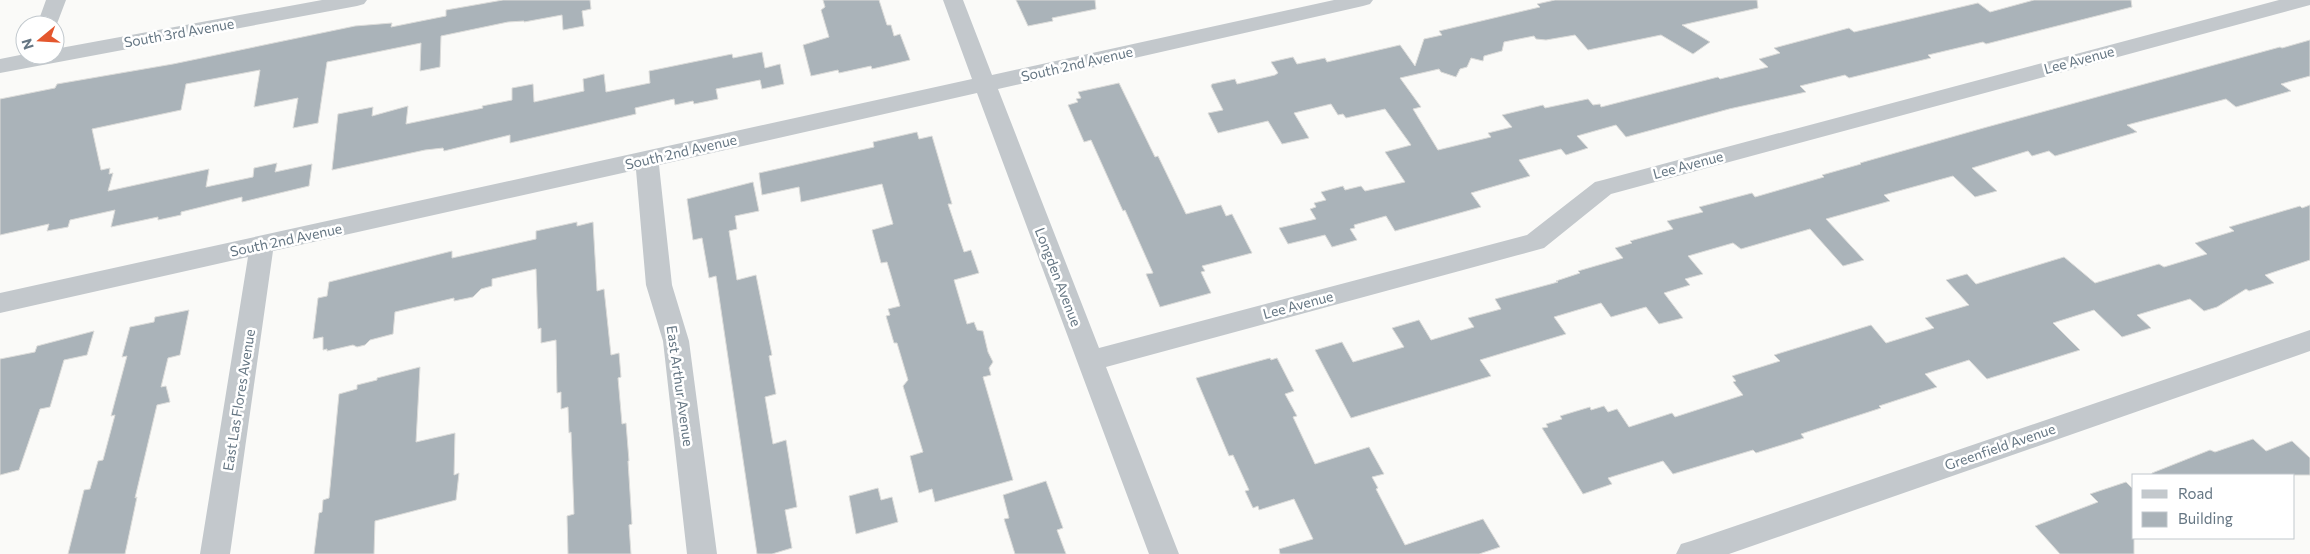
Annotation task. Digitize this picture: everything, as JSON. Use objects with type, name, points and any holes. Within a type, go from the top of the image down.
[{"type":"street","points":[[51,15],[56,0]]},
{"type":"street","name":"South 3rd Avenue","points":[[65,52],[353,0]]},
{"type":"street","name":"Longden Avenue","points":[[953,0],[1164,554]]},
{"type":"street","name":"South 2nd Avenue","points":[[0,303],[1363,0]]},
{"type":"street","name":"Lee Avenue","points":[[1089,361],[1535,242],[1603,188],[2302,0]]},
{"type":"street","name":"South 3rd Avenue","points":[[0,66],[15,62]]},
{"type":"street","name":"East Arthur Avenue","points":[[647,159],[659,285],[670,313],[676,341],[702,554]]},
{"type":"street","name":"East Las Flores Avenue","points":[[215,554],[262,246]]},
{"type":"street","name":"Greenfield Avenue","points":[[1691,554],[2310,340]]},
{"type":"building","points":[[503,0],[590,0],[591,9],[582,11],[584,26],[563,30],[562,15],[524,22],[508,22],[441,36],[440,67],[420,71],[421,43],[327,62],[318,123],[293,128],[298,98],[254,107],[260,70],[186,84],[181,110],[92,129],[101,170],[110,168],[109,174],[113,173],[108,191],[209,169],[206,187],[253,177],[254,168],[277,163],[275,172],[312,164],[309,186],[242,202],[242,197],[181,212],[181,215],[158,220],[158,217],[111,227],[115,210],[70,220],[68,227],[47,231],[49,224],[0,235],[0,99],[55,88],[57,84],[173,64],[355,26],[392,23],[391,27],[446,16],[446,10]]},
{"type":"building","points":[[823,0],[879,0],[887,25],[891,25],[894,36],[900,34],[910,60],[872,69],[871,66],[839,73],[838,70],[811,76],[803,45],[829,37],[821,10],[825,7]]},
{"type":"building","points":[[1016,0],[1095,0],[1096,9],[1052,18],[1053,21],[1028,26]]},
{"type":"building","points":[[1555,0],[1757,0],[1758,8],[1682,25],[1710,42],[1693,54],[1661,35],[1588,50],[1575,35],[1546,40],[1536,39],[1534,36],[1504,42],[1502,51],[1484,56],[1483,61],[1471,58],[1467,67],[1460,69],[1456,77],[1441,72],[1439,69],[1400,78],[1421,107],[1413,109],[1438,150],[1491,137],[1488,133],[1512,127],[1502,115],[1543,105],[1545,108],[1588,99],[1593,105],[1600,104],[1601,107],[1718,77],[1720,79],[1768,67],[1759,59],[1780,53],[1774,48],[1849,28],[1854,32],[1978,3],[1990,12],[2034,0],[2131,0],[2132,7],[1986,44],[1983,42],[1928,55],[1931,58],[1849,78],[1845,75],[1800,86],[1806,92],[1729,109],[1626,137],[1616,125],[1577,136],[1588,148],[1566,155],[1561,149],[1519,160],[1530,176],[1471,193],[1481,207],[1395,231],[1386,216],[1354,225],[1355,228],[1350,229],[1357,240],[1332,247],[1325,235],[1288,244],[1279,228],[1316,219],[1310,209],[1316,207],[1314,203],[1326,200],[1321,192],[1343,186],[1345,190],[1361,186],[1365,191],[1405,182],[1385,152],[1411,145],[1385,109],[1346,118],[1343,114],[1338,115],[1331,104],[1294,113],[1309,138],[1282,144],[1268,121],[1218,133],[1208,113],[1223,110],[1211,86],[1212,84],[1235,79],[1237,84],[1275,75],[1278,73],[1271,62],[1293,57],[1297,64],[1325,58],[1327,62],[1400,45],[1415,66],[1424,39],[1442,35],[1439,31],[1540,7],[1537,4]]},
{"type":"building","points":[[2310,40],[2310,76],[2281,84],[2291,91],[2236,107],[2226,99],[2127,125],[2137,132],[2055,156],[2049,151],[2032,156],[2028,151],[1972,168],[1997,191],[1975,197],[1953,176],[1884,195],[1890,201],[1826,219],[1864,260],[1843,266],[1810,229],[1741,249],[1733,243],[1688,256],[1703,274],[1685,279],[1690,285],[1664,293],[1683,318],[1659,324],[1646,307],[1611,317],[1601,303],[1554,317],[1566,334],[1480,360],[1491,376],[1351,418],[1315,350],[1342,342],[1353,362],[1404,347],[1392,328],[1419,320],[1431,340],[1474,327],[1468,318],[1501,309],[1495,299],[1558,282],[1556,281],[1580,273],[1578,271],[1623,258],[1615,248],[1632,243],[1630,241],[1673,229],[1667,221],[1703,212],[1699,207],[1752,193],[1755,197],[1824,177],[1822,175],[1860,163],[1987,127]]},
{"type":"building","points":[[762,52],[765,68],[780,64],[784,84],[762,89],[760,80],[716,89],[718,99],[694,104],[693,101],[675,105],[674,99],[635,108],[636,114],[510,143],[510,135],[444,151],[443,148],[425,150],[332,170],[338,114],[373,107],[372,116],[408,106],[406,124],[512,100],[512,88],[533,84],[534,102],[584,91],[583,79],[604,74],[606,92],[650,83],[649,71],[732,54],[733,58]]},
{"type":"building","points":[[1119,83],[1155,157],[1158,156],[1186,214],[1221,205],[1226,216],[1232,214],[1252,253],[1202,266],[1205,271],[1201,272],[1211,293],[1160,307],[1146,274],[1153,273],[1125,210],[1123,211],[1091,140],[1084,142],[1068,105],[1078,102],[1076,99],[1081,98],[1078,92]]},
{"type":"building","points":[[917,132],[919,139],[932,136],[952,204],[948,204],[964,252],[971,250],[979,273],[954,280],[967,324],[974,322],[977,330],[983,331],[988,352],[993,362],[989,368],[991,375],[983,377],[1013,480],[935,502],[932,489],[919,493],[910,456],[923,452],[903,386],[908,380],[897,343],[894,343],[886,316],[890,315],[888,309],[900,306],[887,262],[881,263],[872,230],[893,224],[882,184],[801,202],[799,187],[762,195],[759,173],[874,147],[873,142]]},
{"type":"building","points":[[753,182],[759,211],[735,216],[737,229],[729,231],[737,280],[756,275],[772,355],[769,356],[776,394],[765,397],[773,444],[786,440],[797,507],[785,510],[792,548],[772,554],[757,554],[716,276],[709,278],[702,238],[693,240],[687,199]]},
{"type":"building","points":[[2310,205],[2310,260],[2265,275],[2274,283],[2249,291],[2246,289],[2217,307],[2204,311],[2190,299],[2137,315],[2151,328],[2122,337],[2094,310],[2053,323],[2080,350],[1987,379],[1969,360],[1925,374],[1937,387],[1879,406],[1881,408],[1801,434],[1804,438],[1756,453],[1753,450],[1673,474],[1663,461],[1608,478],[1612,484],[1583,494],[1542,428],[1548,427],[1546,424],[1562,419],[1560,416],[1590,407],[1591,410],[1604,406],[1608,412],[1617,409],[1629,427],[1672,413],[1675,417],[1743,395],[1733,382],[1736,381],[1732,376],[1780,361],[1774,355],[1871,325],[1886,343],[1934,328],[1925,318],[1969,305],[1946,280],[1967,274],[1976,284],[2064,257],[2095,283],[2159,264],[2164,267],[2207,254],[2195,243],[2234,231],[2229,227],[2300,206],[2302,208]]},
{"type":"building","points":[[577,222],[577,226],[593,222],[597,291],[604,289],[611,355],[619,353],[621,377],[618,378],[622,424],[626,423],[629,461],[632,524],[629,525],[631,554],[568,554],[567,516],[574,514],[571,432],[569,433],[568,407],[561,409],[561,392],[557,393],[556,340],[541,343],[541,328],[538,329],[536,269],[492,279],[492,286],[481,289],[473,297],[454,301],[454,298],[395,312],[393,334],[370,340],[365,345],[357,347],[353,345],[327,351],[327,349],[323,350],[323,337],[313,339],[318,298],[327,296],[329,282],[452,251],[452,258],[536,239],[536,231]]},
{"type":"building","points":[[189,310],[180,355],[168,358],[161,387],[166,386],[170,402],[157,405],[135,498],[137,497],[125,554],[68,554],[84,490],[90,489],[98,461],[103,460],[115,415],[111,416],[127,356],[122,357],[130,327],[154,322],[155,317]]},
{"type":"building","points":[[94,331],[87,355],[64,360],[50,407],[40,409],[19,470],[0,475],[0,359],[35,352],[37,346]]},
{"type":"building","points":[[1270,358],[1271,360],[1277,358],[1294,391],[1285,394],[1297,416],[1293,417],[1315,464],[1369,447],[1384,474],[1372,477],[1378,488],[1376,489],[1405,545],[1483,519],[1500,547],[1479,554],[1280,554],[1279,549],[1313,539],[1294,499],[1259,510],[1258,506],[1253,508],[1245,491],[1249,490],[1233,455],[1229,456],[1196,378]]},
{"type":"building","points":[[420,367],[416,442],[455,433],[454,475],[459,473],[456,500],[375,521],[374,554],[314,554],[319,513],[322,512],[323,500],[329,498],[339,394],[357,389],[357,385],[377,380],[377,378]]},
{"type":"building","points":[[2253,439],[2266,451],[2292,441],[2310,458],[2310,475],[2152,474],[2210,450],[2215,452]]},
{"type":"building","points":[[1046,481],[1063,528],[1057,530],[1066,554],[1015,554],[1004,519],[1009,518],[1003,495]]},
{"type":"building","points":[[2126,482],[2132,488],[2132,539],[2134,539],[2134,554],[2060,554],[2035,526],[2098,502],[2090,494]]},
{"type":"building","points":[[878,488],[881,500],[892,497],[898,522],[856,534],[849,496]]}]
